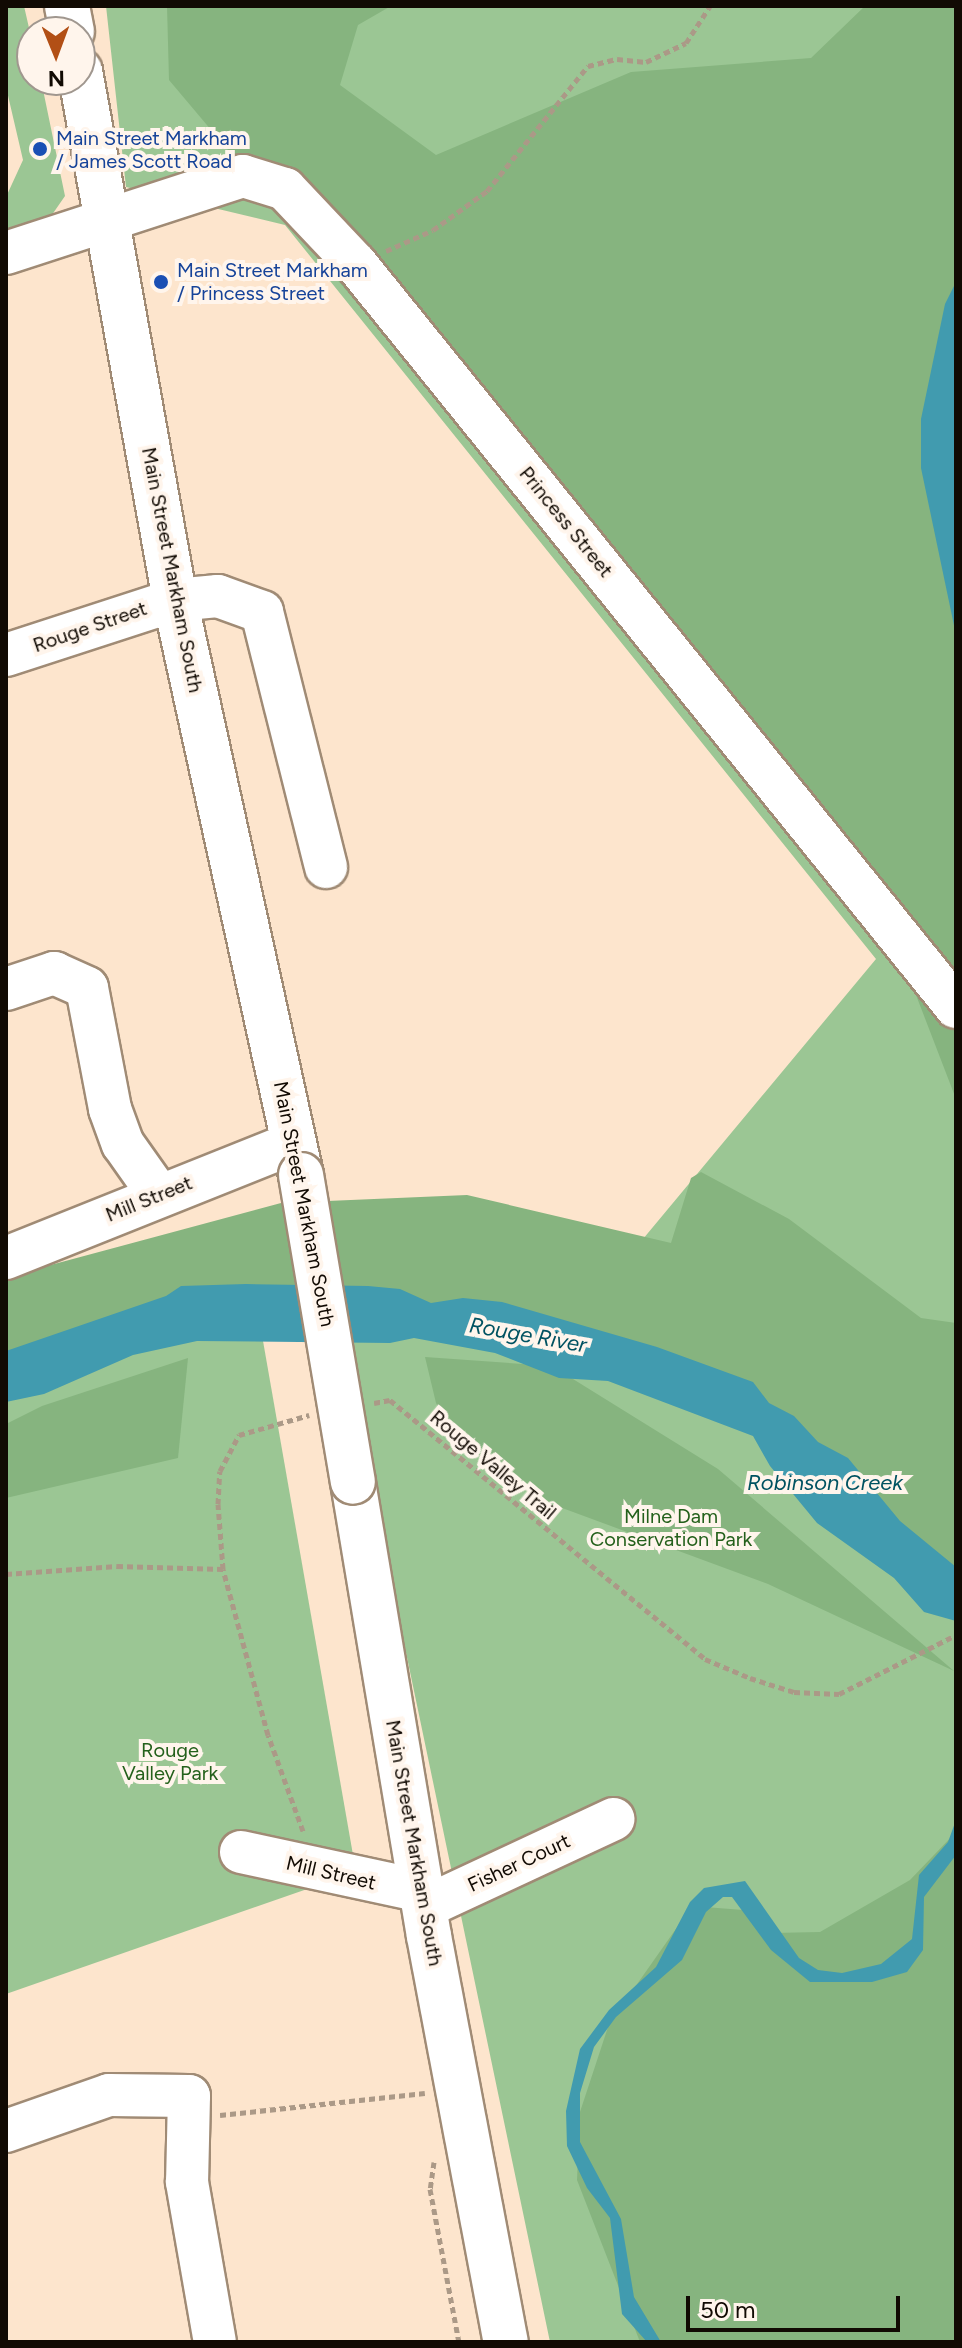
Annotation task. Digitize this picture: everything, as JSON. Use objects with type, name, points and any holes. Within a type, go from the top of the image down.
[{"type":"main road","name":"Main Street Markham South","points":[[85,96],[175,600],[297,1159],[424,1899],[506,2342]]},
{"type":"street","name":"Princess Street","points":[[6,253],[110,223],[191,189],[256,176],[285,189],[356,264],[956,1007]]},
{"type":"street","name":"Rouge Street","points":[[6,655],[175,600],[218,596],[262,612],[274,644],[326,867]]},
{"type":"street","points":[[6,989],[54,973],[87,988],[110,1109],[123,1144],[159,1195]]},
{"type":"street","name":"Mill Street","points":[[6,1258],[159,1195],[297,1159]]},
{"type":"street","name":"Fisher Court","points":[[424,1899],[614,1819]]},
{"type":"street","name":"Mill Street","points":[[241,1852],[424,1899]]},
{"type":"street","points":[[6,2131],[109,2095],[190,2107],[187,2182],[215,2342]]},
{"type":"path","points":[[356,264],[433,230],[487,191],[588,66],[617,59],[646,62],[686,43],[710,6]]},
{"type":"path","name":"Rouge Valley Trail","points":[[362,1406],[390,1400],[705,1659],[794,1692],[839,1694],[956,1635]]},
{"type":"path","points":[[317,1870],[268,1735],[223,1569],[220,1471],[239,1435],[321,1413]]},
{"type":"path","points":[[6,1574],[117,1566],[223,1569]]},
{"type":"path","points":[[190,2107],[429,2092]]},
{"type":"path","points":[[435,2158],[430,2189],[459,2342]]},
{"type":"green space","points":[[6,6],[24,6],[26,16],[16,16],[16,96],[44,96],[65,196],[47,222],[6,234],[6,197],[23,160],[6,87]]},
{"type":"green space","name":"Milne Dam Conservation Park","points":[[106,6],[956,6],[956,2313],[912,2342],[550,2342],[385,1552],[324,1202],[638,1245],[876,959],[285,225],[126,187]]},
{"type":"green space","points":[[167,6],[391,6],[358,25],[340,85],[436,155],[631,72],[811,58],[865,6],[956,6],[956,1099],[896,943],[169,80]]},
{"type":"green space","points":[[701,1172],[789,1219],[921,1318],[956,1323],[956,1572],[720,1400],[386,1301],[6,1355],[6,1277],[281,1203],[467,1195],[671,1243],[691,1178]]},
{"type":"green space","name":"Rouge Valley Park","points":[[242,1221],[356,1872],[6,1994],[6,1299]]},
{"type":"green space","points":[[425,1357],[552,1366],[718,1469],[954,1671],[768,1584],[546,1502],[457,1442],[436,1403]]},
{"type":"green space","points":[[188,1358],[178,1458],[6,1498],[6,1424],[42,1406]]},
{"type":"green space","points":[[956,1832],[956,2342],[640,2342],[577,2180],[580,2112],[609,2024],[692,1906],[743,1910],[772,1933],[820,1932],[910,1880]]},
{"type":"water","points":[[956,282],[956,635],[921,468],[921,419],[945,304]]},
{"type":"water","name":"Robinson Creek","points":[[181,1286],[368,1286],[400,1289],[431,1303],[463,1298],[502,1302],[657,1347],[753,1382],[769,1403],[794,1416],[818,1442],[848,1458],[900,1521],[956,1567],[956,1621],[924,1612],[894,1578],[817,1523],[770,1466],[753,1436],[608,1381],[559,1378],[495,1353],[414,1338],[390,1343],[197,1341],[133,1355],[44,1394],[6,1402],[6,1351],[166,1296]]},
{"type":"water","points":[[956,1820],[956,1855],[924,1897],[923,1950],[907,1972],[872,1982],[810,1982],[771,1950],[732,1897],[723,1897],[706,1912],[682,1960],[616,2017],[594,2047],[580,2093],[580,2142],[621,2219],[634,2297],[661,2342],[647,2342],[622,2314],[610,2218],[587,2188],[567,2146],[566,2111],[580,2049],[609,2010],[656,1967],[690,1902],[704,1888],[745,1881],[799,1958],[818,1970],[842,1973],[881,1964],[912,1939],[919,1875],[948,1842]]},
{"type":"place","name":"Main Street Markham / James Scott Road","points":[[40,149]]},
{"type":"place","name":"Main Street Markham / Princess Street","points":[[161,282]]},
{"type":"water label","name":"Rouge River","points":[[528,1335]]}]
